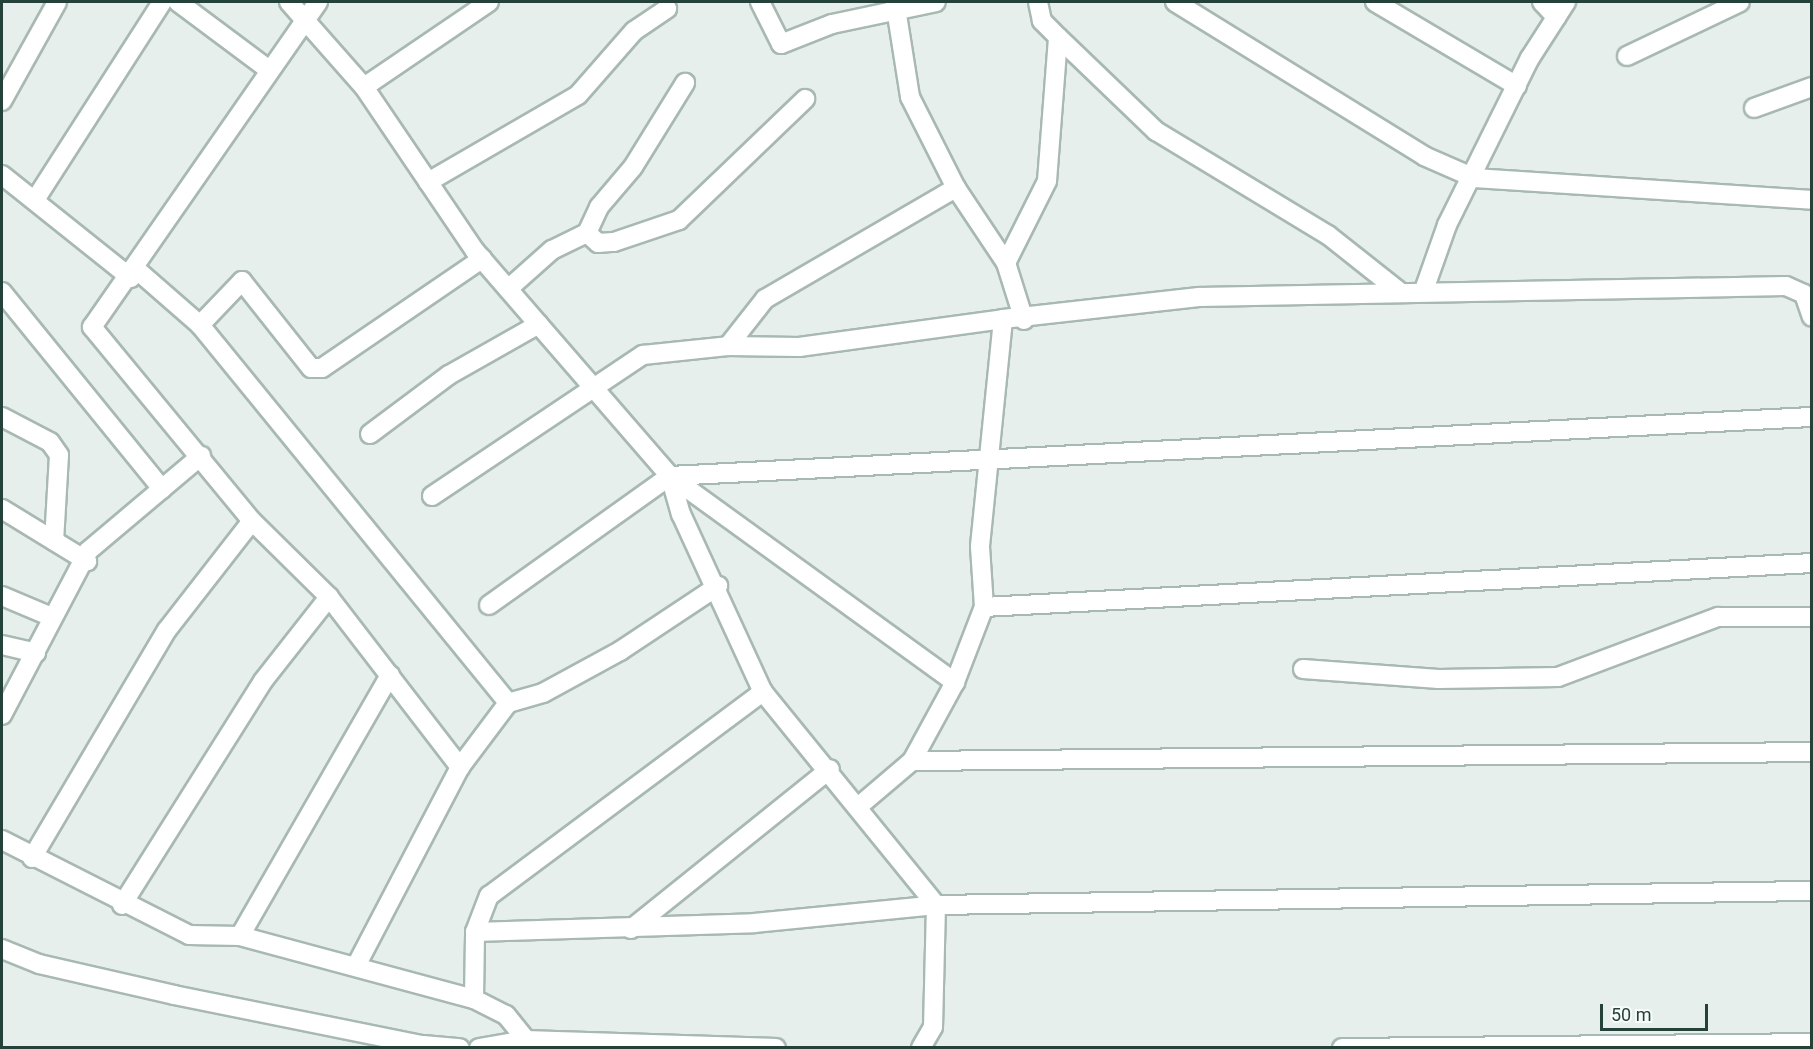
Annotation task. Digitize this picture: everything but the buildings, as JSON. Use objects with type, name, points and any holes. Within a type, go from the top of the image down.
[{"type":"street","points":[[2,101],[57,2]]},
{"type":"street","points":[[35,200],[162,2]]},
{"type":"street","points":[[178,2],[268,69]]},
{"type":"street","points":[[289,2],[364,87],[482,259],[670,476],[955,682]]},
{"type":"street","points":[[318,2],[268,69],[134,274],[92,327],[201,456],[252,521],[328,597],[460,767]]},
{"type":"street","points":[[760,2],[781,44],[832,24],[896,6],[936,2]]},
{"type":"street","points":[[1038,2],[1042,21],[1156,131],[1328,235],[1400,292]]},
{"type":"street","points":[[1175,2],[1424,156],[1474,178],[1812,200]]},
{"type":"street","points":[[1375,2],[1517,86]]},
{"type":"street","points":[[1542,2],[1556,17]]},
{"type":"street","points":[[1424,290],[1447,225],[1474,178],[1517,86],[1566,2]]},
{"type":"street","points":[[1627,56],[1740,2]]},
{"type":"street","points":[[364,87],[483,3]]},
{"type":"street","points":[[896,6],[910,97],[956,188],[1006,263],[1024,320]]},
{"type":"street","points":[[428,182],[578,95],[634,31],[667,9]]},
{"type":"street","points":[[1006,263],[1047,181],[1058,37]]},
{"type":"street","points":[[508,289],[552,250],[587,233],[599,207],[633,167],[685,83]]},
{"type":"street","points":[[1754,108],[1812,87]]},
{"type":"street","points":[[587,233],[598,243],[614,242],[679,220],[805,99]]},
{"type":"street","points":[[2,175],[200,325],[508,703]]},
{"type":"street","points":[[728,346],[765,299],[956,188]]},
{"type":"street","points":[[200,325],[242,281],[311,368],[322,368],[482,259]]},
{"type":"street","points":[[432,496],[643,356],[728,346],[799,347],[1004,319],[1024,320],[1199,297],[1424,290],[1786,286],[1804,294],[1812,317]]},
{"type":"street","points":[[2,292],[162,489]]},
{"type":"street","points":[[859,806],[912,761],[955,682],[984,608],[980,546],[1004,319]]},
{"type":"street","points":[[370,435],[449,375],[539,324]]},
{"type":"street","points":[[2,417],[50,442],[59,454],[54,541]]},
{"type":"street","points":[[489,605],[670,476],[1812,417]]},
{"type":"street","points":[[2,715],[36,653],[52,617],[87,561],[88,551],[201,456]]},
{"type":"street","points":[[670,476],[681,514],[718,586],[763,692],[830,769],[936,905],[933,1027],[921,1047]]},
{"type":"street","points":[[2,509],[87,561]]},
{"type":"street","points":[[32,858],[167,630],[252,521]]},
{"type":"street","points":[[984,608],[1812,563]]},
{"type":"street","points":[[356,966],[460,767],[508,703],[543,693],[620,651],[718,586]]},
{"type":"street","points":[[2,596],[52,617]]},
{"type":"street","points":[[122,905],[263,681],[328,597]]},
{"type":"street","points":[[1303,669],[1439,679],[1558,677],[1718,617],[1812,617]]},
{"type":"street","points":[[2,645],[36,653]]},
{"type":"street","points":[[240,936],[390,675]]},
{"type":"street","points":[[474,999],[475,932],[489,896],[763,692]]},
{"type":"street","points":[[912,761],[1812,752]]},
{"type":"street","points":[[631,929],[830,769]]},
{"type":"street","points":[[2,840],[122,905],[189,935],[240,936],[474,999],[506,1015],[526,1040]]},
{"type":"street","points":[[475,932],[631,929],[936,905],[1812,891]]},
{"type":"street","points":[[2,949],[39,964],[174,995],[423,1045],[460,1047]]},
{"type":"street","points":[[479,1047],[526,1040],[776,1047]]},
{"type":"street","points":[[1342,1047],[1812,1043]]}]
